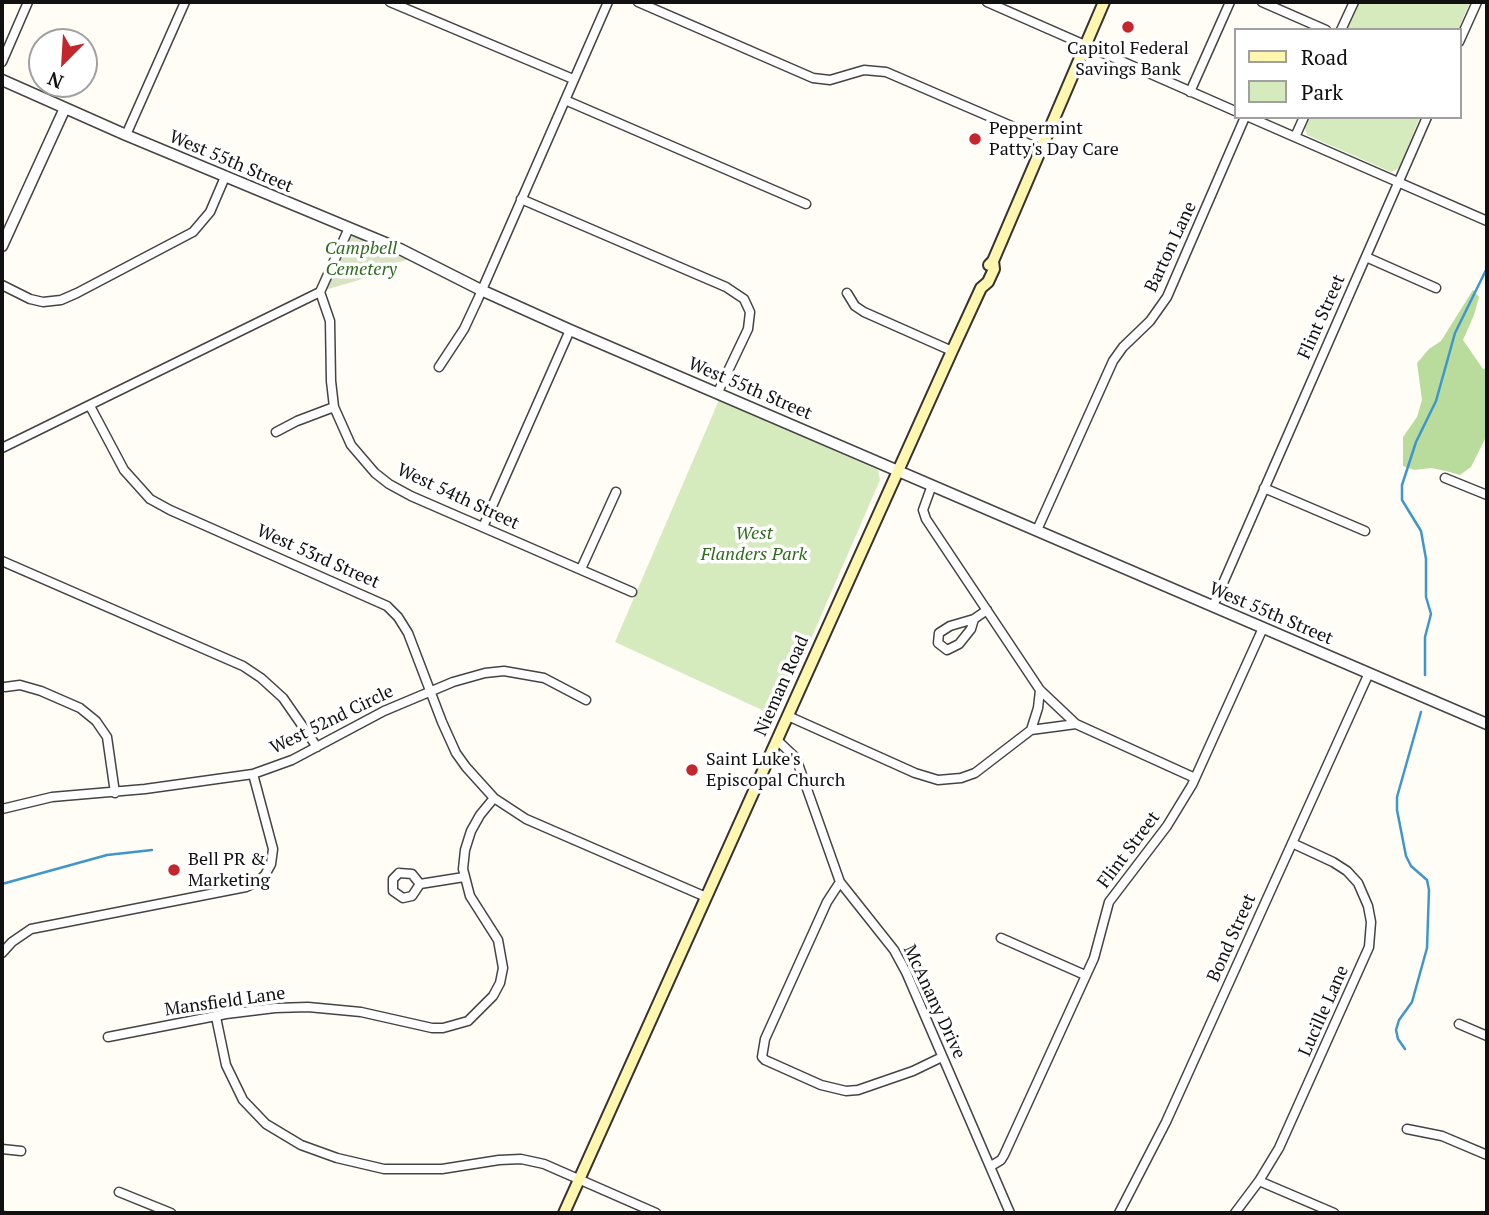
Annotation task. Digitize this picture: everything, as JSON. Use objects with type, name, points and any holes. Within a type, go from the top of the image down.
[{"type":"main road","name":"Nieman Road","points":[[564,1213],[900,470],[1104,2]]},
{"type":"street","points":[[2,62],[28,2]]},
{"type":"street","points":[[126,135],[185,2]]},
{"type":"street","points":[[390,2],[573,79]]},
{"type":"street","points":[[439,367],[464,329],[608,2]]},
{"type":"street","points":[[638,2],[814,78],[830,80],[864,70],[886,72],[1044,139]]},
{"type":"street","points":[[987,2],[1234,111]]},
{"type":"street","points":[[1190,92],[1230,2]]},
{"type":"street","points":[[1262,2],[1321,28]]},
{"type":"street","points":[[1343,28],[1354,2]]},
{"type":"street","points":[[1461,38],[1477,2]]},
{"type":"street","name":"West 55th Street","points":[[2,80],[126,135],[400,249],[481,290],[570,330],[1487,724]]},
{"type":"street","points":[[565,100],[806,204]]},
{"type":"street","points":[[2,246],[4,232],[65,108]]},
{"type":"street","name":"Barton Lane","points":[[1037,530],[1112,361],[1150,321],[1167,297],[1246,119]]},
{"type":"street","points":[[1252,119],[1487,220]]},
{"type":"street","points":[[1295,137],[1303,119]]},
{"type":"street","name":"Flint Street","points":[[1213,606],[1426,119]]},
{"type":"street","points":[[2,285],[30,299],[43,302],[61,300],[77,293],[193,232],[210,212],[225,177]]},
{"type":"street","points":[[521,199],[726,287],[744,299],[750,312],[748,329],[718,392]]},
{"type":"street","points":[[2,448],[320,292],[349,228]]},
{"type":"street","points":[[1366,257],[1436,288]]},
{"type":"street","name":"West 54th Street","points":[[320,292],[330,321],[334,407],[351,445],[362,460],[389,484],[411,496],[632,592]]},
{"type":"street","points":[[846,293],[855,306],[864,312],[952,351]]},
{"type":"street","points":[[483,527],[570,330]]},
{"type":"street","name":"West 53rd Street","points":[[90,406],[130,479],[150,499],[387,606],[408,633],[456,753],[476,780],[494,798],[526,819],[706,897]]},
{"type":"street","points":[[276,432],[334,407]]},
{"type":"street","points":[[1445,478],[1487,495]]},
{"type":"street","points":[[932,485],[923,510],[926,519],[1040,690],[1076,724],[1195,778]]},
{"type":"street","points":[[1264,488],[1365,531]]},
{"type":"street","points":[[581,569],[616,492]]},
{"type":"street","points":[[2,561],[254,673],[283,698],[317,747]]},
{"type":"street","points":[[974,619],[971,629],[959,644],[947,650],[938,643],[939,633],[950,626],[974,619],[987,610]]},
{"type":"street","name":"Flint Street","points":[[991,1166],[1004,1155],[1085,975],[1096,950],[1109,902],[1167,826],[1195,778],[1263,628]]},
{"type":"street","name":"West 52nd Circle","points":[[2,809],[52,797],[115,793],[253,774],[292,760],[384,711],[464,678],[504,671],[544,678],[586,701]]},
{"type":"street","name":"Bond Street","points":[[1119,1213],[1166,1122],[1369,673]]},
{"type":"street","points":[[5,687],[20,685],[41,691],[80,708],[96,721],[107,737],[115,793]]},
{"type":"street","points":[[1031,730],[1040,690]]},
{"type":"street","points":[[788,716],[927,778],[947,780],[975,773],[1031,730],[1076,724]]},
{"type":"street","name":"McAnany Drive","points":[[777,740],[796,758],[840,882],[894,950],[916,993],[1010,1213]]},
{"type":"street","points":[[2,953],[31,929],[246,887],[257,882],[271,864],[273,849],[253,774]]},
{"type":"street","name":"Mansfield Lane","points":[[108,1037],[252,1010],[308,1007],[361,1012],[432,1028],[456,1026],[468,1021],[493,996],[502,975],[503,960],[498,940],[470,896],[464,877],[465,850],[471,831],[494,798]]},
{"type":"street","name":"Lucille Lane","points":[[1235,1213],[1279,1148],[1365,958],[1371,934],[1368,906],[1363,893],[1347,871],[1292,843]]},
{"type":"street","points":[[420,884],[464,877]]},
{"type":"street","points":[[840,882],[827,902],[765,1039],[762,1057],[821,1085],[846,1091],[858,1090],[913,1071],[942,1057]]},
{"type":"street","points":[[1001,938],[1085,975]]},
{"type":"street","points":[[216,1017],[226,1065],[243,1100],[266,1124],[301,1144],[337,1158],[384,1169],[442,1169],[499,1160],[544,1164],[656,1213]]},
{"type":"street","points":[[1459,1024],[1487,1036]]},
{"type":"street","points":[[1407,1129],[1442,1136],[1487,1155]]},
{"type":"street","points":[[2,1149],[21,1151]]},
{"type":"street","points":[[1259,1181],[1334,1213]]},
{"type":"street","points":[[119,1192],[171,1213]]},
{"type":"green space","points":[[1359,2],[1470,2],[1459,28],[1347,28]]},
{"type":"green space","points":[[1307,119],[1419,119],[1399,168],[1391,172],[1307,135],[1304,126]]},
{"type":"green space","name":"Campbell Cemetery","points":[[356,235],[411,259],[383,266],[383,273],[325,290],[350,238]]},
{"type":"green space","points":[[1473,290],[1479,297],[1463,340],[1483,369],[1487,368],[1485,439],[1471,467],[1460,475],[1431,468],[1414,470],[1403,466],[1403,437],[1417,417],[1422,400],[1417,363],[1429,349],[1441,341]]},
{"type":"green space","name":"West Flanders Park","points":[[719,400],[878,470],[880,480],[777,717],[615,642]]},
{"type":"waterway","points":[[1425,675],[1425,637],[1431,614],[1426,597],[1426,559],[1421,531],[1402,500],[1402,485],[1416,442],[1436,401],[1455,333],[1487,268]]},
{"type":"waterway","points":[[1405,1049],[1396,1030],[1399,1020],[1412,1002],[1427,948],[1429,890],[1427,880],[1411,866],[1406,856],[1397,797],[1421,712]]},
{"type":"waterway","points":[[2,884],[107,855],[152,850]]},
{"type":"waterway","points":[[2,1211],[8,1213]]},
{"type":"place","name":"Capitol Federal Savings Bank","points":[[1128,27]]},
{"type":"place","name":"Peppermint Patty's Day Care","points":[[975,139]]},
{"type":"place","name":"Saint Luke's Episcopal Church","points":[[692,770]]},
{"type":"place","name":"Bell PR & Marketing","points":[[174,870]]}]
